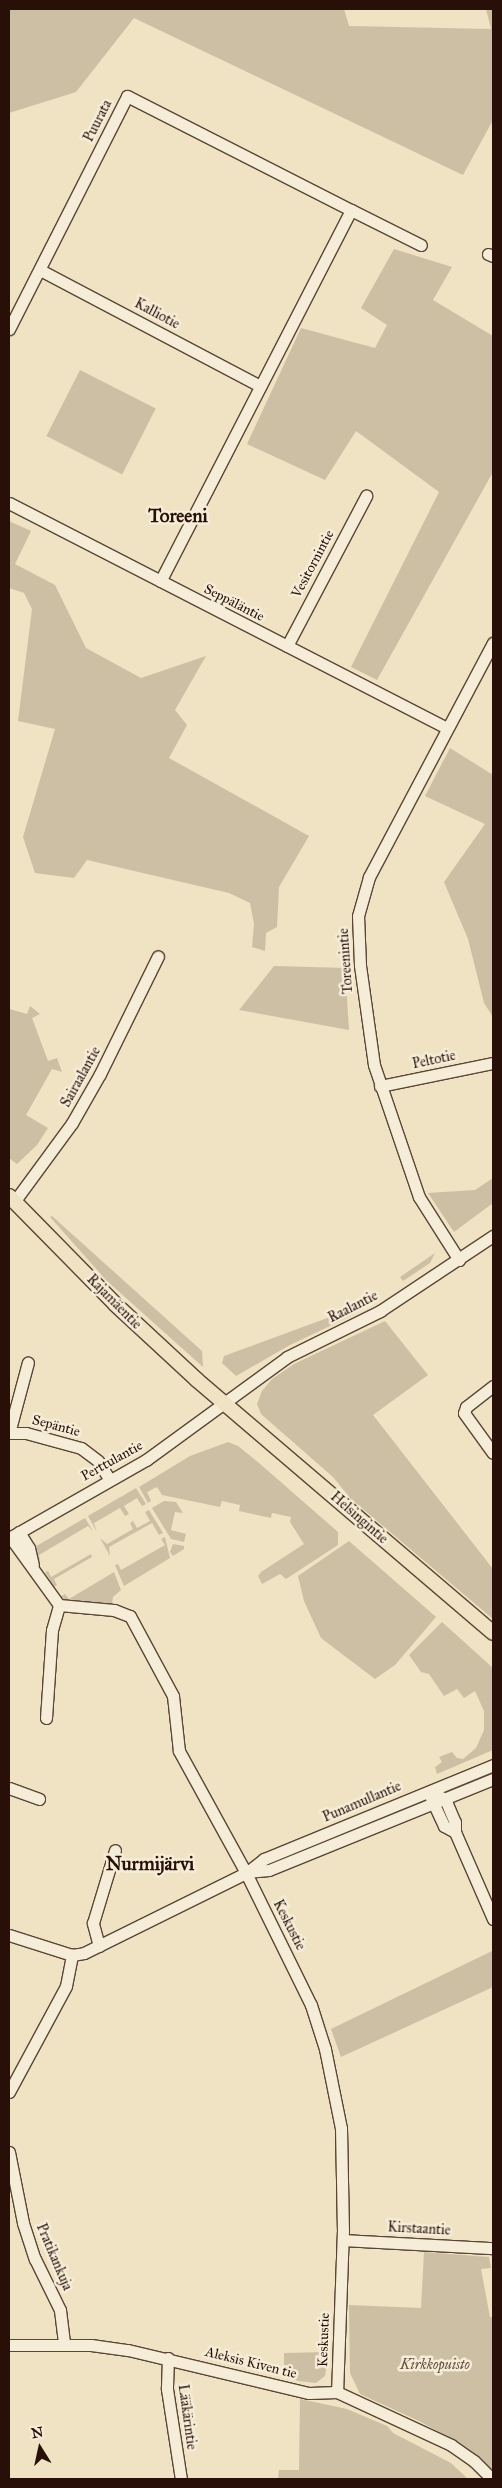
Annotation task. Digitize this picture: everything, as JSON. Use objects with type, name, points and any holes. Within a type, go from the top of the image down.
[{"type":"main road","name":"Rajamäentie","points":[[12,1199],[121,1310],[224,1402]]},
{"type":"main road","name":"Helsingintie","points":[[224,1402],[493,1633]]},
{"type":"street","name":"Puurata","points":[[9,329],[127,96],[421,245]]},
{"type":"street","points":[[160,581],[351,210]]},
{"type":"street","name":"Kalliotie","points":[[40,270],[260,386]]},
{"type":"street","name":"Vesitornintie","points":[[287,646],[366,496]]},
{"type":"street","name":"Seppäläntie","points":[[9,503],[447,728]]},
{"type":"street","name":"Toreenintie","points":[[458,1260],[419,1197],[380,1086],[367,1031],[358,941],[360,903],[369,877],[493,643]]},
{"type":"street","name":"Sairaalantie","points":[[12,1199],[31,1183],[76,1116],[158,956]]},
{"type":"street","name":"Peltotie","points":[[380,1086],[493,1063]]},
{"type":"street","name":"Raalantie","points":[[224,1402],[287,1357],[380,1311],[493,1236]]},
{"type":"street","points":[[9,1433],[28,1362]]},
{"type":"street","points":[[493,1386],[466,1406],[464,1413],[493,1453]]},
{"type":"street","name":"Perttulantie","points":[[13,1536],[180,1438],[224,1402]]},
{"type":"street","name":"Sepäntie","points":[[9,1433],[26,1433],[81,1448],[98,1461],[110,1480]]},
{"type":"street","points":[[13,1536],[29,1548],[33,1565],[59,1605],[52,1630],[46,1718]]},
{"type":"street","name":"Keskustie","points":[[59,1605],[114,1610],[130,1616],[173,1696],[179,1751],[246,1872],[307,1998],[325,2049],[340,2128],[343,2240],[337,2392]]},
{"type":"street","name":"Punamullantie","points":[[72,1955],[99,1946],[246,1872],[264,1860],[493,1764]]},
{"type":"street","name":"Punamullantie","points":[[246,1872],[269,1870],[493,1779]]},
{"type":"street","points":[[9,1788],[39,1799]]},
{"type":"street","points":[[428,1792],[445,1799],[455,1822],[454,1832],[493,1919]]},
{"type":"street","points":[[428,1792],[444,1826],[454,1832]]},
{"type":"street","points":[[99,1946],[93,1923],[115,1850]]},
{"type":"street","points":[[9,1935],[72,1955],[66,1986],[9,2092]]},
{"type":"street","name":"Pratikankuja","points":[[9,2152],[23,2223],[35,2259],[60,2310],[64,2344]]},
{"type":"street","name":"Kirstaantie","points":[[343,2240],[493,2248]]},
{"type":"street","name":"Aleksis Kiven tie","points":[[9,2345],[91,2345],[168,2358],[309,2393],[337,2392],[451,2445],[474,2460],[492,2479]]},
{"type":"street","name":"Lääkärintie","points":[[168,2358],[167,2389],[181,2479]]},
{"type":"green space","points":[[9,9],[344,9],[349,26],[491,29],[486,9],[493,9],[493,120],[463,175],[134,18],[76,92],[9,113]]},
{"type":"green space","points":[[394,249],[452,267],[433,300],[493,336],[493,472],[377,680],[351,667],[439,492],[356,431],[325,480],[247,444],[301,328],[375,348],[387,325],[361,308]]},
{"type":"green space","points":[[80,370],[156,409],[122,475],[46,436]]},
{"type":"green space","points":[[9,521],[31,531],[15,564],[55,585],[86,648],[141,678],[206,656],[175,710],[187,725],[169,758],[309,836],[279,887],[277,927],[266,933],[265,951],[252,947],[254,924],[250,903],[229,893],[87,860],[74,878],[35,873],[23,837],[55,729],[18,721],[32,609],[24,593],[9,588]]},
{"type":"green space","points":[[450,748],[493,775],[493,1017],[484,1003],[468,939],[444,882],[485,824],[425,796]]},
{"type":"green space","points":[[274,966],[345,968],[349,1030],[239,1010]]},
{"type":"green space","points":[[30,1006],[40,1014],[32,1018],[48,1061],[57,1058],[62,1072],[52,1069],[26,1115],[48,1128],[37,1145],[17,1164],[9,1158],[9,1009],[27,1014]]},
{"type":"green space","points":[[493,1178],[493,1203],[454,1232],[428,1193],[475,1190]]},
{"type":"green space","points":[[52,1216],[202,1351],[203,1367],[107,1281],[50,1217]]},
{"type":"green space","points":[[435,1253],[430,1263],[403,1281],[400,1277]]},
{"type":"green space","points":[[375,1293],[378,1297],[349,1317],[290,1345],[236,1376],[222,1363],[224,1356],[330,1317]]},
{"type":"green space","points":[[385,1321],[428,1375],[373,1415],[493,1569],[493,1619],[351,1499],[333,1477],[261,1414],[257,1404],[262,1391],[272,1379],[294,1364]]},
{"type":"green space","points":[[228,1442],[238,1446],[259,1463],[338,1532],[338,1545],[286,1579],[280,1574],[262,1584],[258,1576],[261,1572],[304,1544],[290,1522],[291,1517],[272,1513],[271,1518],[239,1511],[240,1505],[222,1501],[220,1507],[162,1495],[157,1487],[147,1492],[151,1501],[148,1503],[139,1487],[190,1456]]},
{"type":"green space","points":[[136,1488],[146,1504],[142,1506],[137,1498],[124,1506],[129,1514],[125,1516],[120,1508],[94,1523],[97,1532],[88,1516]]},
{"type":"green space","points":[[164,1501],[176,1502],[183,1513],[175,1512],[171,1530],[186,1534],[184,1542],[171,1539],[152,1508]]},
{"type":"green space","points":[[149,1510],[163,1533],[159,1535],[152,1523],[109,1547],[110,1556],[100,1538],[107,1544],[133,1529],[130,1523],[133,1521],[137,1528],[150,1521],[145,1512]]},
{"type":"green space","points":[[85,1518],[93,1531],[88,1526],[39,1555],[40,1562],[33,1548]]},
{"type":"green space","points":[[165,1537],[170,1558],[124,1586],[115,1565],[118,1564],[121,1570],[165,1545],[161,1539]]},
{"type":"green space","points":[[349,1541],[436,1617],[395,1665],[375,1679],[321,1638],[304,1601],[298,1576]]},
{"type":"green space","points":[[173,1544],[184,1546],[184,1549],[173,1556],[170,1552]]},
{"type":"green space","points":[[91,1554],[92,1557],[54,1579],[57,1585],[54,1587],[45,1572],[48,1571],[51,1577]]},
{"type":"green space","points":[[114,1572],[121,1590],[113,1597],[112,1604],[70,1601],[60,1597],[65,1594],[69,1599]]},
{"type":"green space","points":[[442,1622],[493,1668],[493,1750],[437,1774],[435,1767],[442,1762],[439,1757],[452,1752],[457,1758],[463,1759],[476,1748],[484,1730],[484,1711],[475,1691],[464,1698],[457,1689],[444,1696],[429,1674],[421,1672],[409,1655]]},
{"type":"green space","points":[[492,1951],[493,1987],[341,2057],[331,2029]]},
{"type":"green space","name":"Kirkkopuisto","points":[[424,2252],[489,2257],[491,2268],[481,2269],[490,2317],[493,2317],[493,2472],[467,2448],[421,2422],[360,2394],[350,2373],[349,2305],[421,2308]]},
{"type":"green space","points":[[329,2352],[325,2376],[316,2383],[298,2381],[284,2374],[284,2353]]},
{"type":"green space","points":[[300,2399],[347,2409],[387,2426],[393,2433],[451,2463],[468,2479],[278,2479],[279,2470],[299,2470]]},
{"type":"district","name":"Toreeni","points":[[178,516]]},
{"type":"district","name":"Nurmijärvi","points":[[150,1864]]}]
